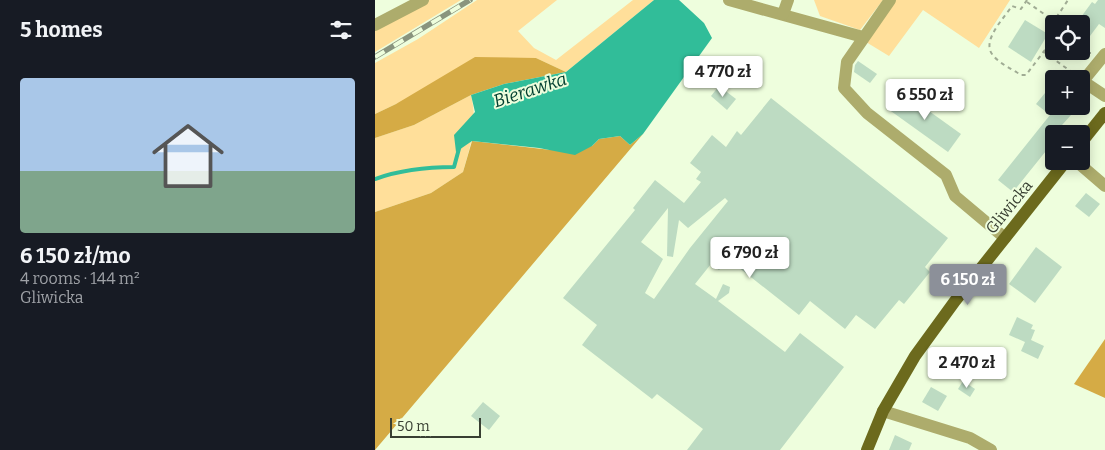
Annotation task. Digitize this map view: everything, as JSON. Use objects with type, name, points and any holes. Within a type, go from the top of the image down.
[{"type":"main road","points":[[1090,132],[1105,113]]},
{"type":"main road","name":"Gliwicka","points":[[867,450],[883,411],[915,356],[955,301],[1060,170]]},
{"type":"street","points":[[377,21],[423,0]]},
{"type":"street","points":[[729,0],[863,37]]},
{"type":"street","points":[[783,14],[789,0]]},
{"type":"street","points":[[890,0],[847,62],[844,88],[867,113],[946,175],[955,196],[1005,238]]},
{"type":"street","points":[[1089,70],[1105,54]]},
{"type":"street","points":[[1090,86],[1105,96]]},
{"type":"street","points":[[1086,170],[1105,186]]},
{"type":"street","points":[[883,411],[970,438],[991,450]]},
{"type":"path","points":[[1058,15],[1068,0]]},
{"type":"path","points":[[1044,52],[1026,75],[1021,76],[993,55],[989,40],[1013,6],[1021,9],[1027,1],[1046,15]]},
{"type":"path","points":[[1044,52],[1068,70]]},
{"type":"path","points":[[1044,52],[1093,53],[1084,70]]},
{"type":"shaded area","points":[[428,0],[461,0],[375,52],[375,29]]},
{"type":"shaded area","points":[[477,0],[557,0],[518,31],[534,48],[556,60],[633,0],[654,0],[566,72],[536,58],[396,104],[375,114],[375,63],[418,39]]},
{"type":"shaded area","points":[[814,0],[883,0],[860,30],[820,16]]},
{"type":"shaded area","points":[[896,0],[1010,0],[979,48],[923,10],[889,56],[866,42]]},
{"type":"shaded area","points":[[475,57],[536,58],[566,72],[504,84],[471,95],[414,125],[375,138],[375,114],[396,104]]},
{"type":"shaded area","points":[[471,95],[474,125],[463,172],[431,193],[375,212],[375,138],[414,125]]},
{"type":"shaded area","points":[[643,134],[375,450],[375,212],[431,193],[463,172],[472,141],[551,150],[592,146],[599,139],[620,136],[630,145]]},
{"type":"shaded area","points":[[1105,339],[1105,398],[1074,384]]},
{"type":"water","points":[[654,0],[679,0],[704,23],[712,38],[643,134],[630,145],[620,136],[599,139],[592,146],[575,155],[539,148],[472,141],[456,152],[454,135],[475,112],[471,95],[504,84],[566,72]]},
{"type":"building","points":[[1098,0],[1105,0],[1105,28],[1099,24],[1090,36],[1090,15],[1083,15],[1092,2],[1095,4]]},
{"type":"building","points":[[1025,20],[1045,32],[1045,39],[1031,62],[1008,47]]},
{"type":"building","points":[[858,61],[877,74],[870,83],[854,72]]},
{"type":"building","points":[[719,86],[736,99],[727,110],[711,96]]},
{"type":"building","points":[[901,91],[961,134],[948,152],[888,109]]},
{"type":"building","points":[[1045,93],[1045,111],[1036,104]]},
{"type":"building","points":[[771,98],[948,238],[925,267],[930,272],[904,304],[899,300],[875,329],[856,315],[845,329],[810,301],[799,315],[728,259],[719,270],[711,264],[695,284],[716,299],[723,284],[730,287],[729,293],[718,301],[785,352],[800,333],[844,367],[780,450],[687,450],[703,429],[657,394],[652,399],[582,345],[597,325],[563,298],[635,210],[633,208],[655,180],[684,203],[701,182],[696,179],[701,172],[690,163],[712,135],[726,147],[737,131],[741,135]],"holes":[[[725,198],[728,201],[690,248],[654,299],[645,293],[663,259],[641,242],[668,208],[667,256],[673,257],[679,220],[688,228]]]},
{"type":"building","points":[[1050,115],[1071,115],[1062,125],[1045,125],[1045,152],[1013,192],[998,180]]},
{"type":"building","points":[[1086,193],[1100,204],[1089,217],[1075,206]]},
{"type":"building","points":[[1036,247],[1062,267],[1035,303],[1009,284]]},
{"type":"building","points":[[1017,317],[1033,325],[1031,329],[1035,330],[1031,340],[1044,346],[1038,359],[1021,351],[1025,342],[1009,335]]},
{"type":"building","points":[[963,381],[975,389],[970,397],[958,389]]},
{"type":"building","points":[[931,387],[947,396],[938,411],[922,402]]},
{"type":"building","points":[[483,402],[500,416],[489,430],[471,416]]},
{"type":"building","points":[[895,435],[912,443],[909,450],[889,450]]},
{"type":"waterway","name":"Bierawka","points":[[375,179],[394,173],[454,167],[460,145]]},
{"type":"railway","points":[[375,57],[470,0]]}]
